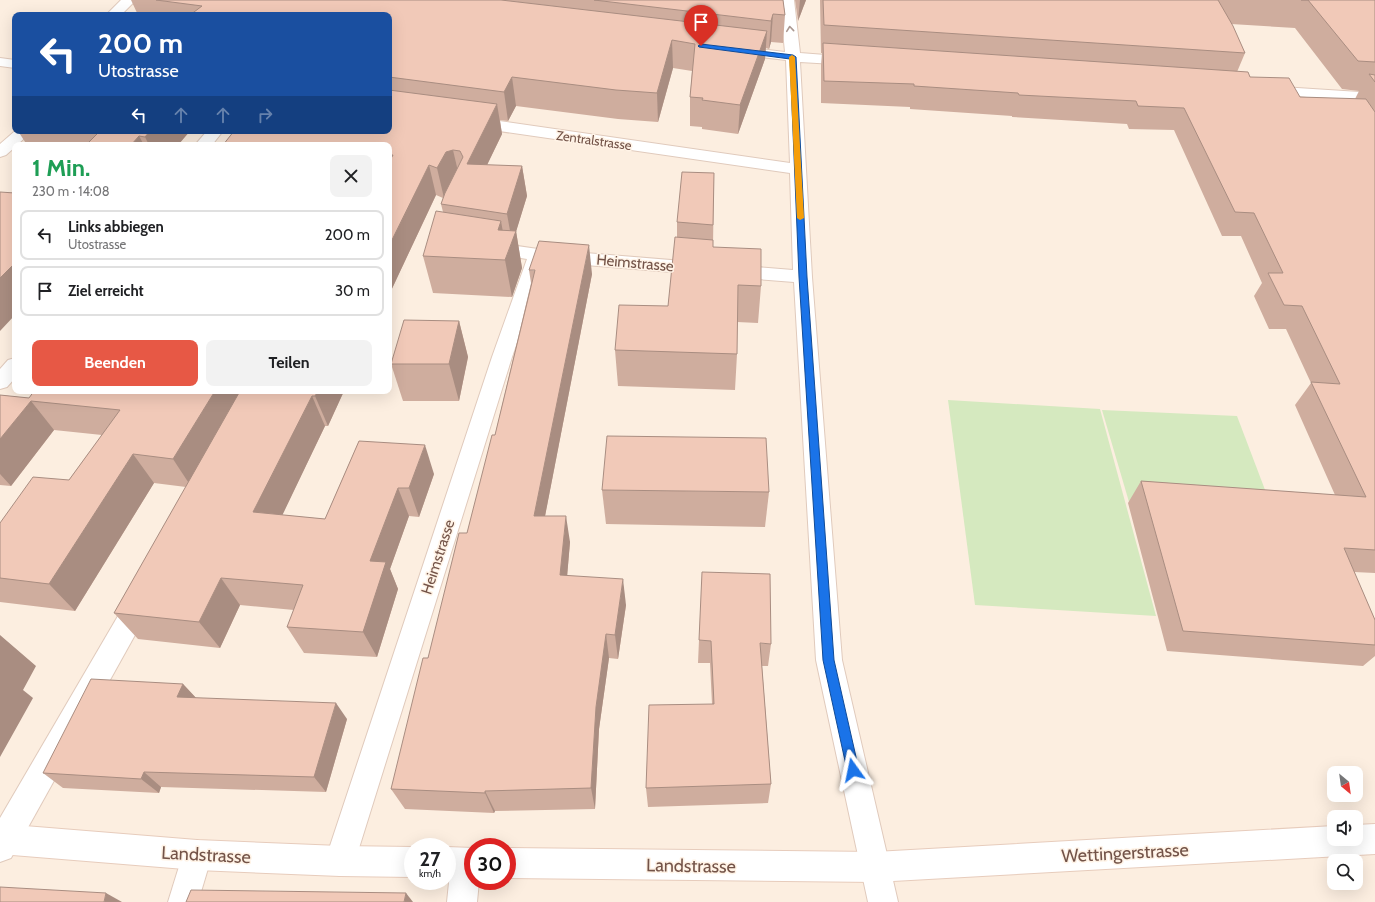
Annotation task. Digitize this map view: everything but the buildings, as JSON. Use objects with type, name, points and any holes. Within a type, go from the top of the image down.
[{"type":"street","points":[[116,12],[129,0]]},
{"type":"street","points":[[787,0],[793,57],[803,277],[829,660],[883,902]]},
{"type":"street","points":[[722,48],[793,57],[865,62]]},
{"type":"street","points":[[0,62],[12,64]]},
{"type":"street","points":[[1255,89],[1375,98]]},
{"type":"street","name":"Zentralstrasse","points":[[460,121],[798,169]]},
{"type":"street","points":[[0,152],[21,134]]},
{"type":"street","points":[[206,142],[212,134]]},
{"type":"street","name":"Heimstrasse","points":[[470,244],[538,255],[803,277]]},
{"type":"street","name":"Heimstrasse","points":[[340,861],[502,357],[538,255]]},
{"type":"street","points":[[0,382],[12,368]]},
{"type":"street","points":[[1,842],[154,577]]},
{"type":"street","name":"Wettingerstrasse","points":[[875,867],[1375,839]]},
{"type":"street","name":"Landstrasse","points":[[1,842],[197,855],[340,861],[404,862]]},
{"type":"street","points":[[183,902],[197,855]]},
{"type":"street","points":[[462,862],[462,902]]},
{"type":"street","name":"Landstrasse","points":[[516,863],[875,867]]},
{"type":"green space","points":[[948,400],[1100,409],[1156,616],[975,605]]},
{"type":"green space","points":[[1102,410],[1237,416],[1273,511],[1129,502]]},
{"type":"slow traffic","points":[[792,57],[800,218]]},
{"type":"route","points":[[701,46],[793,57],[803,277],[829,660],[853,770]]}]
